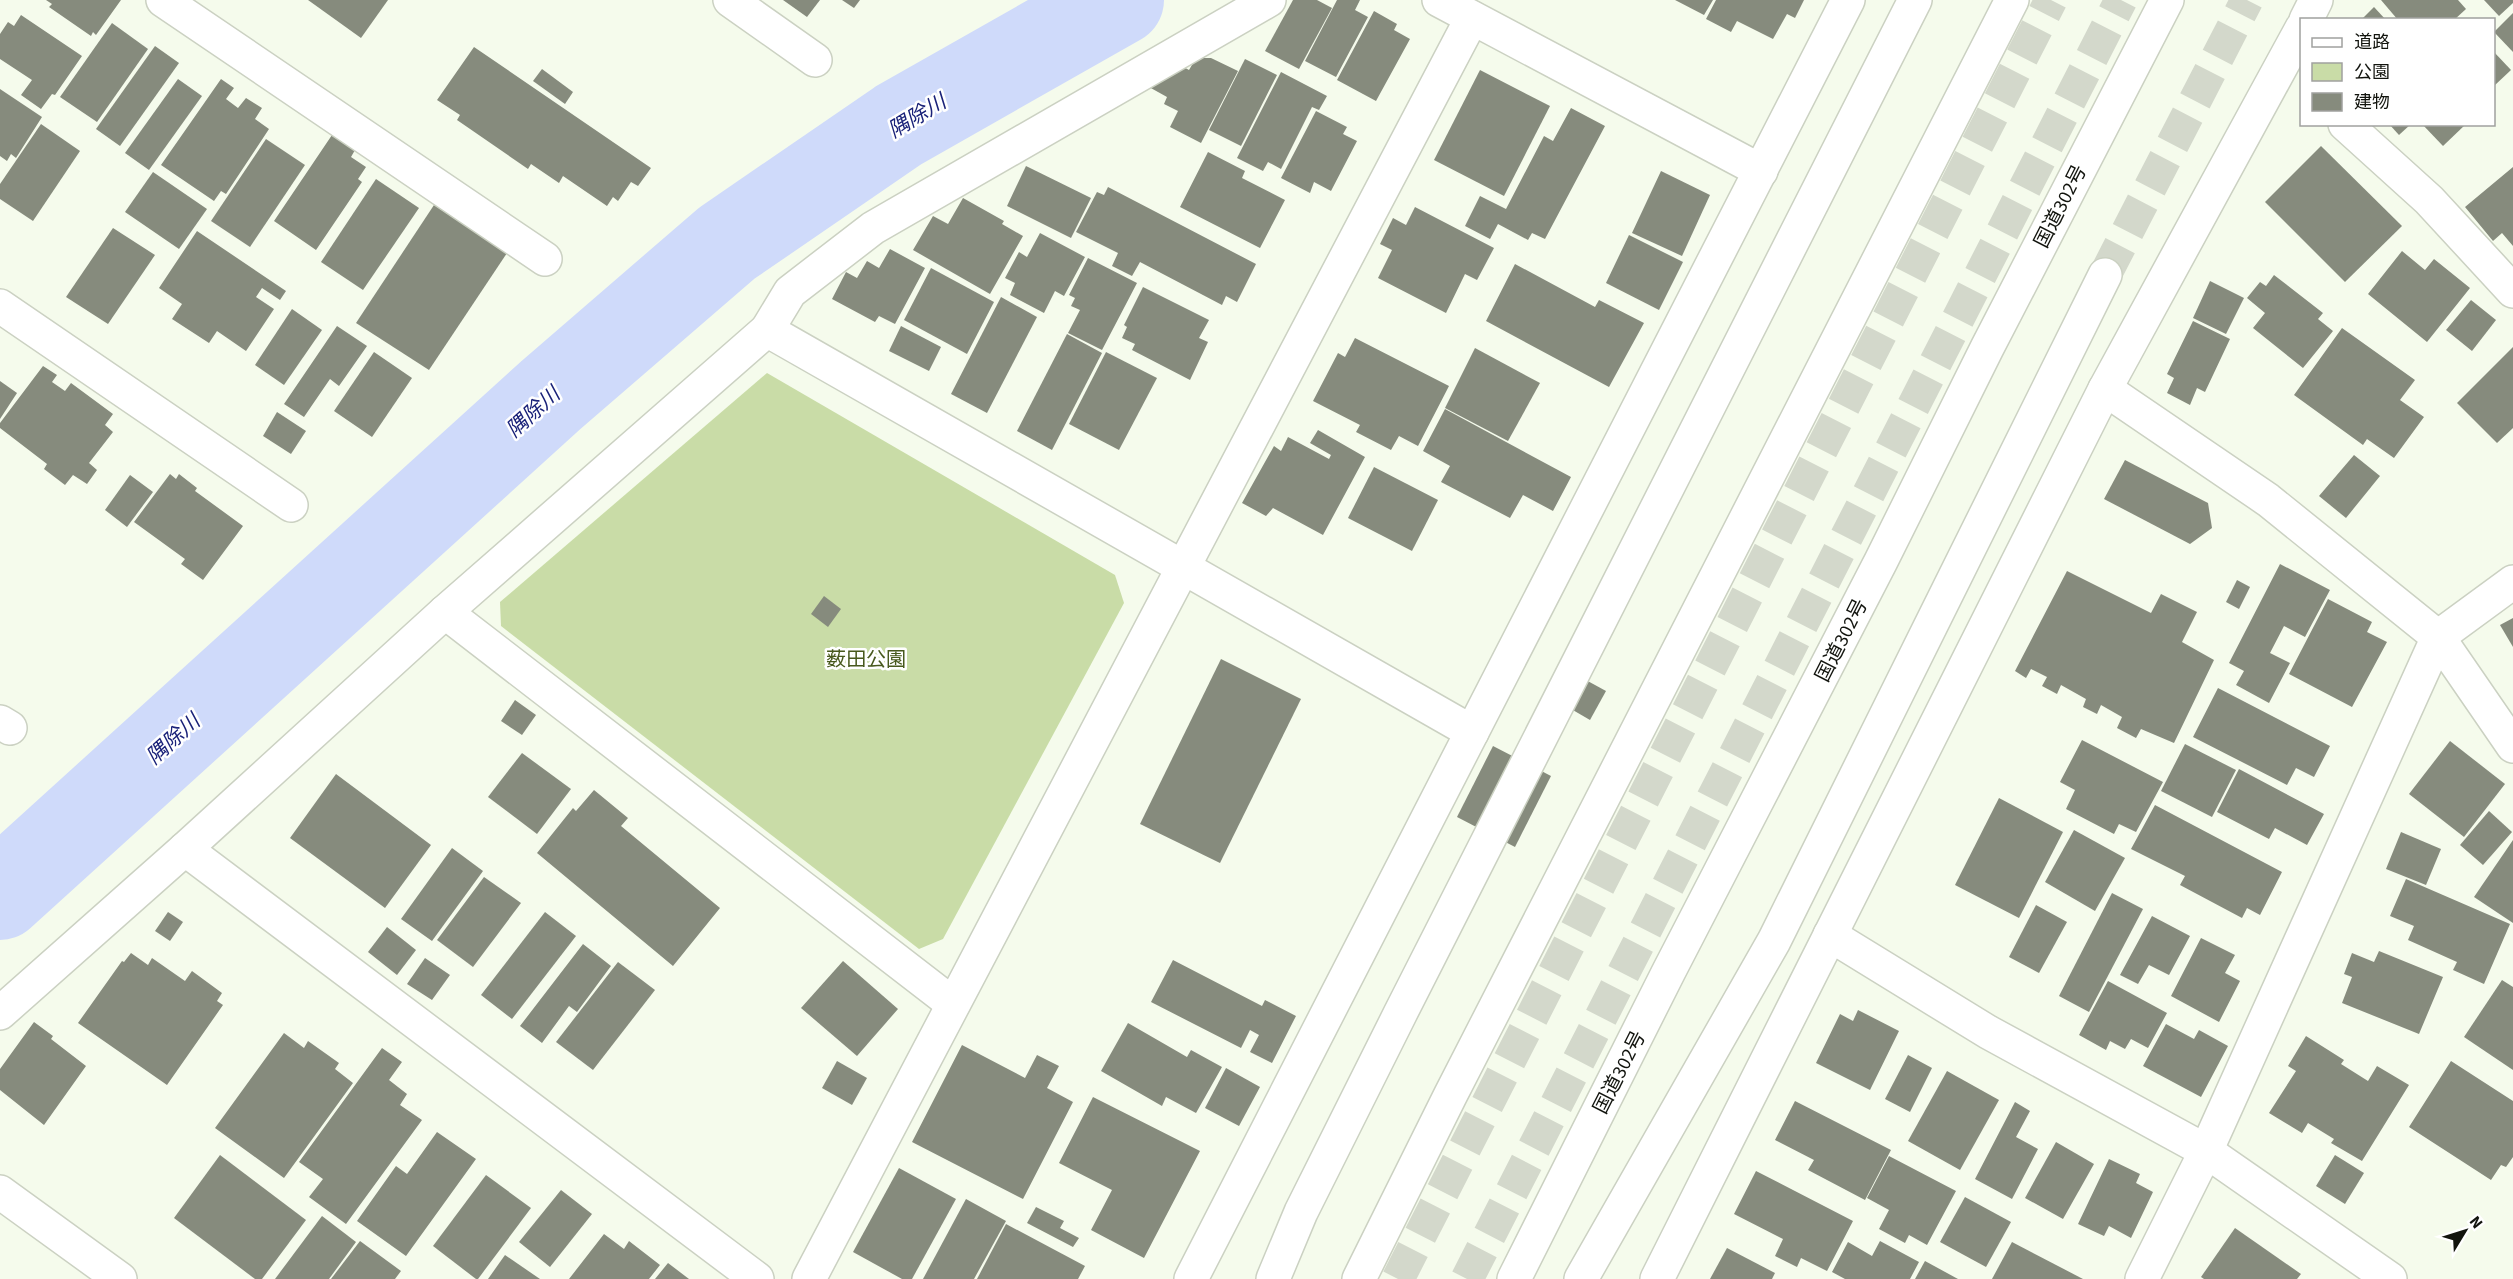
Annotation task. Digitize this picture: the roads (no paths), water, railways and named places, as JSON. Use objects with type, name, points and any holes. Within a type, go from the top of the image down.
[{"type":"main road","points":[[163,0],[545,259]]},
{"type":"main road","points":[[730,0],[815,60]]},
{"type":"main road","points":[[0,1013],[185,849],[445,612],[767,330],[790,292],[873,228],[1269,0]]},
{"type":"main road","points":[[1439,0],[1761,171]]},
{"type":"main road","points":[[1191,1279],[1848,0]]},
{"type":"main road","points":[[1273,1279],[1301,1212],[1915,0]]},
{"type":"main road","points":[[1359,1279],[1450,1096],[2012,0]]},
{"type":"main road","name":"国道302号","points":[[1514,1279],[1669,970],[2167,0]]},
{"type":"main road","points":[[2307,18],[2316,0]]},
{"type":"main road","points":[[809,1279],[1472,18]]},
{"type":"main road","points":[[1657,1279],[2105,389],[2291,76],[2300,33]]},
{"type":"main road","points":[[2346,126],[2428,200],[2513,291]]},
{"type":"main road","points":[[1581,1279],[1774,941],[2104,275]]},
{"type":"main road","points":[[0,306],[291,505]]},
{"type":"main road","points":[[767,330],[1472,732]]},
{"type":"main road","points":[[2105,389],[2268,500],[2438,637],[2513,746]]},
{"type":"main road","points":[[2142,1279],[2206,1151],[2438,637],[2513,582]]},
{"type":"main road","points":[[445,612],[952,1004]]},
{"type":"main road","points":[[185,849],[757,1279]]},
{"type":"main road","points":[[1830,935],[1988,1032],[2206,1151],[2390,1279]]},
{"type":"main road","points":[[0,1192],[120,1279]]},
{"type":"waterway","name":"隅除川","points":[[0,895],[551,395],[727,243],[899,125],[1119,0]]},
{"type":"tunnel","points":[[1398,1279],[2051,0]]},
{"type":"tunnel","points":[[1467,1279],[2121,0]]},
{"type":"tunnel","points":[[2105,275],[2247,0]]},
{"type":"park label","name":"薮田公園","points":[[866,659]]}]
